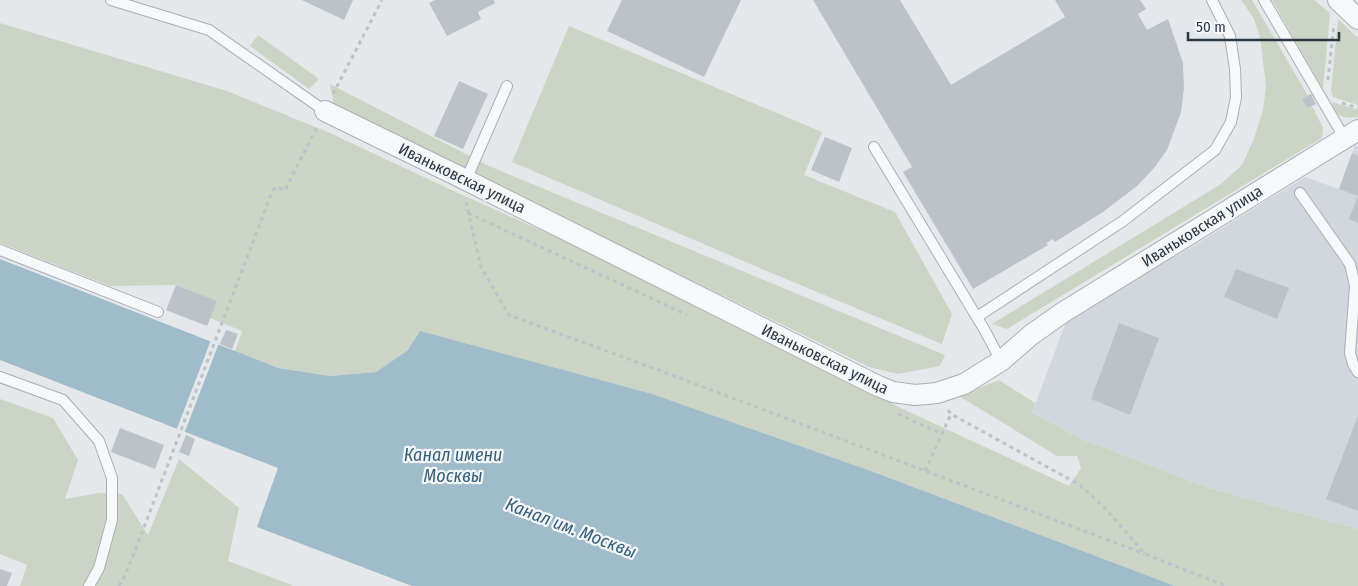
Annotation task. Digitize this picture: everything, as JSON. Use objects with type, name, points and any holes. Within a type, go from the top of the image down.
[{"type":"street","points":[[1338,0],[1358,19]]},
{"type":"street","name":"Иваньковская улица","points":[[325,111],[878,386],[893,392],[915,395],[937,393],[964,384],[1001,361],[1062,312],[1352,135]]},
{"type":"lane","points":[[111,0],[209,30],[325,111]]},
{"type":"lane","points":[[977,317],[1123,221],[1215,150],[1231,122],[1236,97],[1235,69],[1230,36],[1212,0]]},
{"type":"lane","points":[[1264,0],[1352,135]]},
{"type":"lane","points":[[463,178],[507,86]]},
{"type":"lane","points":[[874,147],[977,317],[1001,361]]},
{"type":"lane","points":[[1300,193],[1350,264],[1355,286],[1350,352],[1353,364],[1358,372]]},
{"type":"lane","points":[[0,250],[158,312]]},
{"type":"lane","points":[[0,377],[63,400],[99,441],[112,478],[112,520],[98,568],[89,586]]},
{"type":"path","points":[[336,88],[382,0]]},
{"type":"path","points":[[1327,88],[1334,22]]},
{"type":"path","points":[[1341,102],[1358,108]]},
{"type":"path","points":[[119,586],[133,556],[272,192],[276,187],[285,190],[325,111]]},
{"type":"path","points":[[463,178],[481,267],[509,315],[670,374],[1226,586]]},
{"type":"path","points":[[937,393],[951,414],[1080,485],[1106,510],[1145,554]]},
{"type":"path","points":[[925,471],[951,414]]},
{"type":"shaded area","points":[[1355,145],[1358,146],[1358,529],[1208,488],[1084,440],[1032,413],[1069,314],[1190,248],[1305,177],[1339,189]]},
{"type":"green space","points":[[1241,0],[1252,0],[1308,96],[1303,99],[1307,108],[1312,106],[1323,128],[1322,138],[1007,329],[992,324],[1221,184],[1242,165],[1253,141],[1263,110],[1266,86],[1260,37],[1254,19]]},
{"type":"green space","points":[[1272,0],[1314,0],[1330,13],[1323,90]]},
{"type":"green space","points":[[1338,19],[1358,38],[1358,105],[1333,97],[1331,91]]},
{"type":"green space","points":[[0,23],[227,91],[330,133],[608,260],[905,410],[1069,486],[1081,468],[1077,456],[1057,456],[959,396],[999,380],[1035,403],[1032,413],[1084,440],[1208,488],[1358,529],[1358,586],[1175,586],[879,474],[408,350],[376,372],[330,376],[278,368],[235,352],[242,331],[210,318],[216,301],[176,285],[110,286],[0,243]]},
{"type":"green space","points":[[569,26],[822,132],[804,175],[895,212],[952,314],[942,344],[512,162]]},
{"type":"green space","points":[[258,35],[319,79],[309,89],[250,46]]},
{"type":"green space","points":[[330,84],[489,166],[945,355],[940,366],[898,374],[869,367],[334,106]]},
{"type":"green space","points":[[1332,102],[1358,110],[1358,117],[1349,118],[1341,116],[1335,111]]},
{"type":"green space","points":[[0,399],[53,418],[78,460],[65,499],[98,493],[122,494],[148,535],[179,459],[239,508],[228,561],[294,586],[20,586],[27,565],[0,554]]},
{"type":"water","name":"Канал имени Москвы","points":[[0,259],[278,368],[330,376],[376,372],[408,350],[420,331],[652,394],[879,474],[1175,586],[412,586],[257,527],[278,468],[0,360]]},
{"type":"pier","points":[[211,340],[219,343],[184,434],[176,431]]},
{"type":"building","points":[[302,0],[353,0],[344,20]]},
{"type":"building","points":[[435,0],[494,0],[495,3],[478,12],[481,19],[447,36],[429,3]]},
{"type":"building","points":[[622,0],[741,0],[704,77],[607,31]]},
{"type":"building","points":[[813,0],[900,0],[951,85],[1065,17],[1055,0],[1140,0],[1146,9],[1138,14],[1147,30],[1168,19],[1183,63],[1184,88],[1181,112],[1167,150],[1154,168],[1137,186],[1103,212],[1055,242],[1053,239],[1046,243],[1048,245],[973,289],[903,172],[912,167]]},
{"type":"building","points":[[459,81],[488,94],[463,149],[434,136]]},
{"type":"building","points":[[1311,94],[1316,104],[1307,108],[1302,99]]},
{"type":"building","points":[[825,137],[852,148],[839,182],[811,170]]},
{"type":"building","points":[[1352,153],[1358,156],[1358,196],[1339,189]]},
{"type":"building","points":[[1358,196],[1358,223],[1349,219]]},
{"type":"building","points":[[1236,269],[1289,288],[1277,319],[1224,297]]},
{"type":"building","points":[[176,285],[217,301],[207,326],[166,310]]},
{"type":"building","points":[[1119,323],[1159,338],[1130,415],[1091,399]]},
{"type":"building","points":[[226,330],[238,334],[232,349],[220,344]]},
{"type":"building","points":[[1358,416],[1358,511],[1326,499]]},
{"type":"building","points":[[120,428],[164,445],[155,469],[111,452]]},
{"type":"building","points":[[186,435],[195,439],[189,456],[179,452]]},
{"type":"building","points":[[0,569],[12,573],[7,586],[0,586]]},
{"type":"water label","name":"Канал им. Москвы","points":[[571,528]]}]
